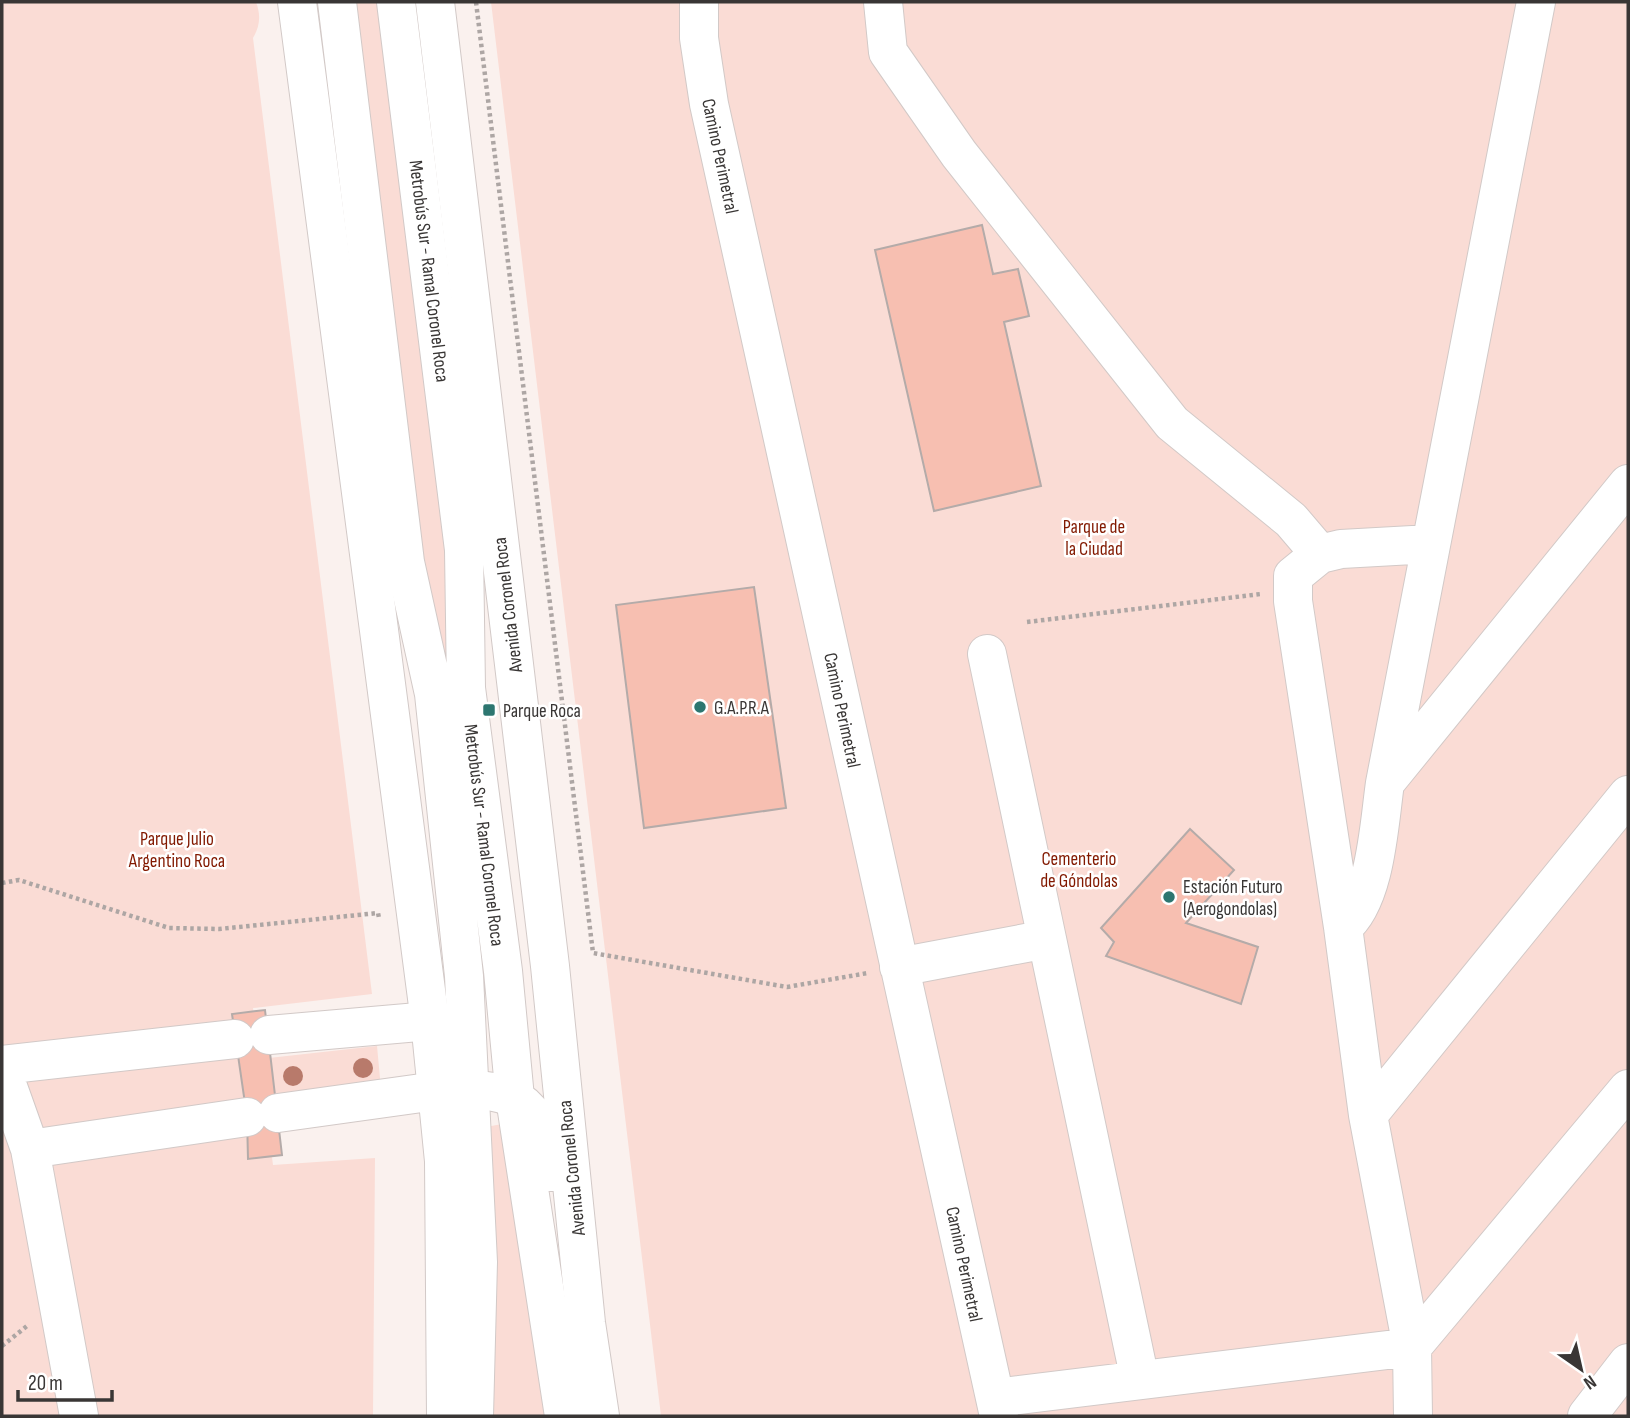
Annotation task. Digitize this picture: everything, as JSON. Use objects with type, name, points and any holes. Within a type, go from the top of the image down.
[{"type":"street","points":[[297,2],[430,1021],[453,1090],[444,1161],[446,1416]]},
{"type":"street","name":"Metrobús Sur - Ramal Coronel Roca","points":[[337,2],[405,562],[434,694],[464,976],[453,1090],[478,1262],[474,1416]]},
{"type":"street","name":"Metrobús Sur - Ramal Coronel Roca","points":[[396,2],[464,550],[466,688],[503,971],[516,1098],[564,1416]]},
{"type":"street","name":"Avenida Coronel Roca","points":[[435,2],[550,965],[586,1323],[600,1416]]},
{"type":"street","name":"Camino Perimetral","points":[[699,2],[699,38],[709,104],[997,1407]]},
{"type":"street","points":[[883,2],[888,52],[984,186],[1172,423],[1291,520],[1320,555]]},
{"type":"street","points":[[1343,927],[1355,917],[1373,863],[1384,783],[1536,2]]},
{"type":"street","points":[[1384,783],[1628,484]]},
{"type":"street","points":[[1413,1416],[1412,1347],[1368,1115],[1343,927],[1294,624],[1293,576],[1320,555],[1341,548],[1431,544]]},
{"type":"street","points":[[987,654],[1140,1380]]},
{"type":"street","points":[[1368,1115],[1628,795]]},
{"type":"street","points":[[900,967],[1047,939]]},
{"type":"street","points":[[79,1416],[30,1149],[2,1068],[252,1037],[430,1021]]},
{"type":"street","points":[[997,1407],[1140,1380],[1412,1347],[1628,1089]]},
{"type":"street","points":[[30,1149],[453,1090],[516,1098],[531,1112],[542,1128],[560,1239],[586,1323]]},
{"type":"street","points":[[1587,1416],[1628,1363]]},
{"type":"path","points":[[476,2],[593,953],[787,987],[900,967]]},
{"type":"path","points":[[1027,622],[1293,590]]},
{"type":"path","points":[[2,883],[19,880],[169,928],[219,929],[378,914],[380,925]]},
{"type":"green space","name":"Parque Julio Argentino Roca","points":[[2,2],[256,2],[258,7],[259,20],[253,38],[372,994],[253,1008],[260,1059],[377,1046],[381,1089],[265,1103],[273,1165],[375,1158],[373,1416],[2,1416]]},
{"type":"green space","points":[[348,2],[389,2],[459,684],[434,648]]},
{"type":"green space","name":"Parque de la Ciudad","points":[[491,2],[1628,2],[1628,1416],[661,1416]]},
{"type":"green space","points":[[502,1124],[550,1416],[483,1416],[486,1127]]},
{"type":"building","points":[[982,225],[993,274],[1018,269],[1029,316],[1004,322],[1041,486],[934,511],[875,250]]},
{"type":"building","name":"G.A.P.R.A","points":[[754,587],[786,808],[644,828],[616,605]]},
{"type":"building","name":"Estación Futuro (Aerogondolas)","points":[[1190,829],[1234,870],[1186,923],[1258,947],[1241,1004],[1106,956],[1114,942],[1101,928]]},
{"type":"building","points":[[265,1010],[282,1155],[248,1159],[247,1117],[232,1014]]},
{"type":"place","name":"G.A.P.R.A","points":[[700,707]]},
{"type":"place","name":"Parque Roca","points":[[489,710]]},
{"type":"place","name":"Estación Futuro (Aerogondolas)","points":[[1169,897]]},
{"type":"park label","name":"Cementerio de Góndolas","points":[[1079,869]]}]
